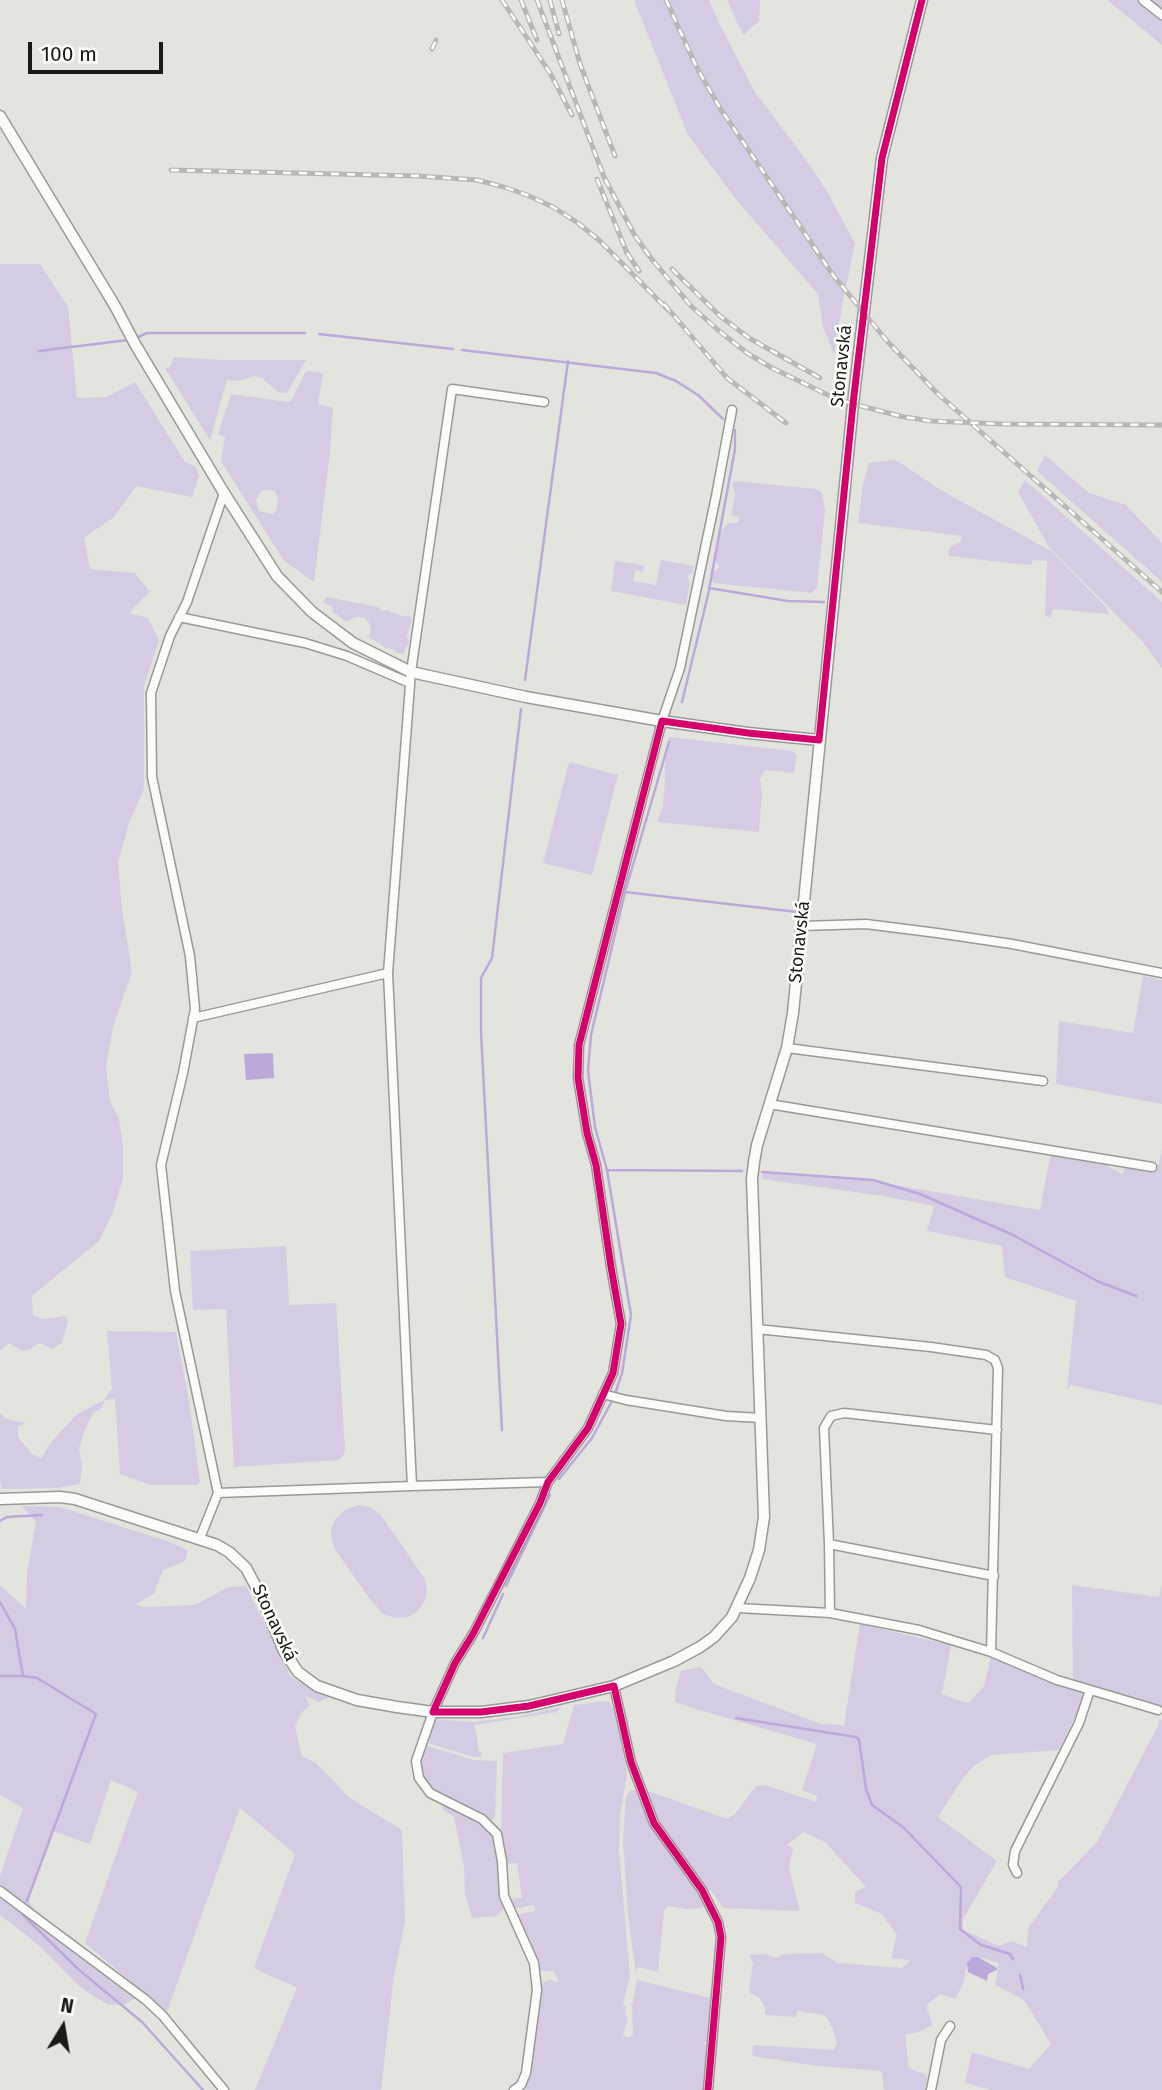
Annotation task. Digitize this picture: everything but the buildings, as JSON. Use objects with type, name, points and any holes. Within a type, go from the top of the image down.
[{"type":"street","name":"Stonavská","points":[[1,1499],[75,1499],[210,1541],[229,1552],[246,1567],[284,1651],[298,1672],[317,1686],[357,1700],[433,1712],[481,1712],[529,1706],[614,1686],[700,1647],[723,1629],[737,1608],[759,1550],[764,1506],[752,1180],[757,1145],[787,1048],[793,1013],[853,404],[882,158],[922,0]]},
{"type":"street","points":[[1143,0],[1162,15]]},
{"type":"street","points":[[0,116],[276,576],[312,612],[353,643],[411,672],[663,721],[819,740]]},
{"type":"street","points":[[412,1486],[388,972],[411,672],[452,389],[544,402]]},
{"type":"street","points":[[513,2090],[521,2085],[526,2073],[537,1990],[534,1963],[504,1896],[497,1834],[482,1819],[430,1793],[419,1777],[416,1761],[433,1712],[455,1663],[473,1634],[548,1482],[588,1428],[612,1373],[621,1324],[596,1165],[587,1133],[578,1078],[579,1045],[663,721],[681,668],[732,410]]},
{"type":"street","points":[[200,1538],[218,1493],[175,1291],[161,1165],[195,1009],[190,956],[152,777],[151,693],[170,636],[187,602],[224,493]]},
{"type":"street","points":[[179,617],[305,643],[347,656],[410,683]]},
{"type":"street","points":[[801,926],[866,924],[913,930],[1012,944],[1162,973]]},
{"type":"street","points":[[193,1018],[388,972]]},
{"type":"street","points":[[787,1048],[1043,1081]]},
{"type":"street","points":[[769,1104],[1152,1167]]},
{"type":"street","points":[[757,1329],[986,1355],[995,1360],[999,1368],[990,1652]]},
{"type":"street","points":[[603,1394],[726,1416],[761,1418]]},
{"type":"street","points":[[830,1613],[824,1428],[831,1416],[845,1413],[997,1430]]},
{"type":"street","points":[[218,1493],[548,1482]]},
{"type":"street","points":[[829,1544],[994,1576]]},
{"type":"street","points":[[737,1608],[830,1613],[919,1630],[990,1652],[1056,1681],[1158,1710]]},
{"type":"street","points":[[614,1686],[631,1762],[654,1823],[702,1891],[718,1922],[721,1937],[708,2090]]},
{"type":"street","points":[[1017,1873],[1013,1865],[1015,1851],[1079,1723],[1090,1690]]},
{"type":"street","points":[[0,1891],[146,2000],[163,2016],[224,2090]]},
{"type":"street","points":[[931,2090],[941,2040],[950,2026]]},
{"type":"shaded area","points":[[634,0],[709,0],[755,92],[825,188],[855,243],[834,354],[823,327],[818,294],[738,202],[688,135]]},
{"type":"shaded area","points":[[727,0],[760,0],[759,21],[743,35]]},
{"type":"shaded area","points":[[1107,0],[1162,0],[1162,45],[1133,21]]},
{"type":"shaded area","points":[[0,264],[40,264],[68,307],[77,398],[106,397],[135,382],[185,462],[196,467],[199,476],[192,497],[136,486],[114,517],[84,538],[90,569],[135,573],[150,592],[129,613],[148,618],[159,640],[144,686],[144,789],[129,823],[118,863],[132,972],[113,1027],[106,1067],[110,1101],[119,1119],[123,1145],[123,1178],[113,1212],[99,1241],[32,1296],[33,1315],[42,1319],[65,1316],[68,1322],[62,1343],[52,1349],[39,1343],[22,1351],[9,1343],[0,1351]]},
{"type":"shaded area","points":[[174,357],[306,360],[287,393],[278,392],[262,378],[255,376],[238,381],[227,380],[210,440],[165,368],[170,367]]},
{"type":"shaded area","points":[[306,371],[323,373],[318,404],[333,408],[314,582],[284,561],[221,461],[225,437],[218,434],[231,394],[291,401]],"holes":[[[262,491],[275,491],[278,499],[276,510],[272,514],[259,511],[256,500],[259,494]]]},
{"type":"shaded area","points":[[1045,455],[1089,493],[1126,505],[1162,543],[1162,582],[1037,471]]},
{"type":"shaded area","points":[[898,461],[939,489],[1051,551],[1106,607],[1109,614],[1053,609],[1051,617],[1045,616],[1047,561],[1033,560],[1031,565],[1027,565],[948,556],[951,546],[960,542],[962,536],[858,523],[863,484],[869,463]]},
{"type":"shaded area","points":[[1025,480],[1162,602],[1162,668],[1142,641],[1049,547],[1018,492]]},
{"type":"shaded area","points":[[735,481],[816,489],[822,493],[825,511],[817,587],[812,593],[712,581],[713,571],[720,566],[715,561],[722,530],[728,523],[738,523],[739,517],[731,515],[735,494],[732,485]]},
{"type":"shaded area","points":[[661,560],[694,566],[692,573],[687,576],[690,582],[686,605],[611,591],[615,561],[644,565],[643,572],[635,570],[633,581],[656,585]]},
{"type":"shaded area","points":[[327,597],[409,616],[412,619],[407,636],[409,642],[403,654],[386,648],[369,637],[371,629],[366,619],[355,617],[346,622],[332,611],[331,606],[325,604],[323,601]]},
{"type":"shaded area","points":[[669,737],[792,751],[797,755],[794,773],[765,770],[760,779],[762,794],[759,832],[657,822],[663,806]]},
{"type":"shaded area","points":[[569,762],[618,775],[592,875],[543,863]]},
{"type":"shaded area","points":[[1143,976],[1162,980],[1162,1104],[1056,1084],[1059,1021],[1133,1033]]},
{"type":"shaded area","points":[[273,1053],[274,1078],[246,1080],[244,1054]]},
{"type":"shaded area","points":[[1162,1150],[1162,1405],[1071,1385],[1067,1390],[1076,1301],[1005,1277],[1002,1246],[927,1231],[934,1206],[762,1179],[763,1173],[871,1181],[1040,1210],[1051,1152],[1107,1163],[1109,1167],[1123,1174],[1125,1165],[1152,1171],[1159,1164]]},
{"type":"shaded area","points":[[286,1246],[289,1305],[336,1303],[345,1449],[339,1460],[234,1467],[226,1309],[193,1310],[190,1251]]},
{"type":"shaded area","points":[[107,1331],[176,1332],[200,1482],[197,1485],[150,1485],[120,1474],[115,1399],[105,1400],[102,1408],[93,1413],[84,1432],[79,1448],[82,1465],[80,1484],[56,1488],[2,1489],[0,1412],[5,1419],[25,1423],[18,1427],[18,1437],[32,1454],[41,1458],[52,1441],[77,1414],[104,1400],[112,1389]]},
{"type":"shaded area","points":[[359,1505],[370,1507],[381,1515],[425,1579],[427,1592],[424,1602],[418,1611],[408,1617],[395,1618],[383,1614],[336,1551],[331,1528],[337,1517],[347,1509]]},
{"type":"shaded area","points":[[22,1506],[60,1507],[188,1550],[185,1561],[163,1570],[154,1594],[136,1604],[144,1607],[195,1605],[228,1587],[246,1586],[291,1677],[329,1698],[319,1702],[305,1696],[310,1705],[301,1713],[295,1727],[302,1756],[316,1763],[350,1798],[402,1830],[405,1921],[394,1976],[381,2090],[255,2090],[297,1988],[254,1968],[295,1854],[240,1808],[167,2012],[85,1943],[138,1792],[111,1780],[90,1844],[52,1831],[27,1899],[56,1938],[86,1952],[137,1997],[126,2004],[109,2005],[95,1997],[79,1986],[41,1947],[0,1915],[0,1876],[23,1808],[0,1795],[0,1585],[26,1609],[27,1573],[36,1522]]},
{"type":"shaded area","points":[[1162,1584],[1162,1706],[1073,1680],[1072,1585],[1158,1597]]},
{"type":"shaded area","points":[[860,1624],[951,1645],[942,1694],[968,1703],[984,1686],[991,1657],[1060,1685],[1081,1690],[1083,1700],[1059,1750],[992,1755],[975,1765],[963,1778],[938,1817],[997,1861],[963,1919],[963,1930],[999,1946],[1011,1941],[1027,1947],[1028,1928],[1058,1887],[1058,1882],[1097,1842],[1159,1724],[1159,1719],[1162,1720],[1162,2090],[991,2090],[965,2083],[972,2052],[1029,2069],[1051,2044],[1024,2000],[995,1985],[999,1963],[978,1957],[966,1968],[968,1972],[965,1969],[964,1982],[955,1999],[940,1994],[926,2006],[933,2025],[905,2035],[909,2068],[927,2075],[926,2090],[884,2090],[880,2071],[818,2066],[752,2056],[753,2045],[834,2050],[837,2043],[825,2015],[797,2011],[796,2017],[765,2015],[765,2007],[759,1998],[749,1992],[753,1963],[749,1955],[764,1954],[777,1958],[784,1954],[822,1953],[837,1963],[902,1968],[910,1960],[891,1958],[897,1935],[882,1914],[855,1903],[855,1892],[866,1887],[825,1842],[804,1832],[786,1845],[793,1848],[789,1868],[800,1911],[723,1908],[711,1890],[702,1890],[706,1907],[687,1909],[668,1906],[664,1910],[658,1972],[638,1967],[636,1973],[628,1915],[623,1841],[626,1797],[630,1791],[637,1789],[643,1793],[651,1792],[727,1819],[735,1814],[756,1786],[765,1785],[816,1802],[817,1796],[802,1790],[817,1744],[675,1702],[681,1671],[701,1667],[714,1684],[821,1724],[844,1725]]},
{"type":"shaded area","points":[[606,1701],[614,1711],[627,1773],[620,1816],[619,1850],[630,1976],[623,2004],[628,2018],[623,2035],[631,2037],[633,2033],[632,2006],[637,1980],[711,1998],[708,2042],[703,2044],[708,2045],[704,2090],[526,2090],[522,2073],[532,1988],[549,1980],[559,1982],[554,1971],[539,1971],[516,1915],[535,1911],[534,1905],[513,1909],[509,1899],[522,1898],[517,1863],[506,1864],[499,1878],[504,1908],[497,1916],[472,1918],[465,1894],[464,1866],[454,1817],[442,1809],[446,1798],[436,1794],[427,1784],[420,1769],[424,1745],[474,1760],[497,1761],[495,1816],[484,1826],[497,1841],[501,1837],[503,1753],[563,1744],[574,1705]]},
{"type":"shaded area","points":[[561,1707],[557,1712],[475,1725],[481,1757],[428,1743],[432,1733],[429,1732],[435,1719],[473,1722],[516,1717]]},
{"type":"shaded area","points":[[973,1957],[997,1968],[988,1974],[987,1981],[968,1972],[967,1963]]},
{"type":"waterway","points":[[134,339],[147,333],[305,333]]},
{"type":"waterway","points":[[319,334],[453,349]]},
{"type":"waterway","points":[[39,351],[128,340]]},
{"type":"waterway","points":[[462,350],[656,373],[676,381],[698,395],[723,419]]},
{"type":"waterway","points":[[525,680],[568,361]]},
{"type":"waterway","points":[[682,702],[708,595],[735,449],[735,430]]},
{"type":"waterway","points":[[709,588],[788,601],[824,602]]},
{"type":"waterway","points":[[502,1430],[481,1032],[481,978],[492,958],[521,709]]},
{"type":"waterway","points":[[615,1394],[622,1373],[631,1315],[607,1170],[595,1127],[588,1071],[591,1035],[625,892],[669,742]]},
{"type":"waterway","points":[[625,892],[797,912]]},
{"type":"waterway","points":[[607,1170],[742,1171]]},
{"type":"waterway","points":[[762,1172],[873,1180],[920,1194],[1013,1235],[1097,1281],[1136,1296]]},
{"type":"waterway","points":[[559,1479],[592,1438],[612,1401]]},
{"type":"waterway","points":[[506,1586],[550,1495]]},
{"type":"waterway","points":[[0,1521],[7,1517],[42,1515]]},
{"type":"waterway","points":[[483,1638],[503,1594]]},
{"type":"waterway","points":[[0,1602],[15,1629],[23,1676],[0,1676]]},
{"type":"waterway","points":[[23,1676],[37,1678],[96,1714],[27,1901]]},
{"type":"waterway","points":[[736,1718],[856,1737],[859,1740],[866,1789],[872,1805],[903,1827],[961,1887],[960,1929],[981,1945],[1010,1954],[1013,1959]]},
{"type":"waterway","points":[[22,1914],[78,1969],[142,2022],[203,2090]]},
{"type":"waterway","points":[[1020,1975],[1023,1989]]},
{"type":"railway","points":[[502,0],[550,73],[572,115]]},
{"type":"railway","points":[[521,0],[537,40]]},
{"type":"railway","points":[[537,0],[604,177],[634,234],[691,306],[747,353],[830,396],[904,417],[1002,424],[1162,425]]},
{"type":"railway","points":[[550,0],[559,34]]},
{"type":"railway","points":[[562,0],[580,64],[615,156]]},
{"type":"railway","points":[[666,0],[697,68],[720,108],[833,275],[887,341],[938,394],[1162,592]]},
{"type":"railway","points":[[432,49],[436,40]]},
{"type":"railway","points":[[171,170],[418,176],[477,180],[504,187],[553,207],[578,223],[600,241],[670,312]]},
{"type":"railway","points":[[597,179],[627,253],[639,271]]},
{"type":"railway","points":[[672,269],[720,316],[749,338],[820,378]]},
{"type":"railway","points":[[664,304],[727,378],[786,423]]},
{"type":"cycle path","points":[[708,2090],[721,1937],[718,1922],[702,1890],[654,1823],[631,1762],[614,1686],[529,1706],[481,1712],[433,1712],[455,1663],[473,1634],[540,1503],[548,1482],[588,1428],[613,1373],[621,1324],[596,1165],[587,1133],[578,1078],[579,1045],[662,721],[819,740],[853,404],[882,158],[922,0]]}]
